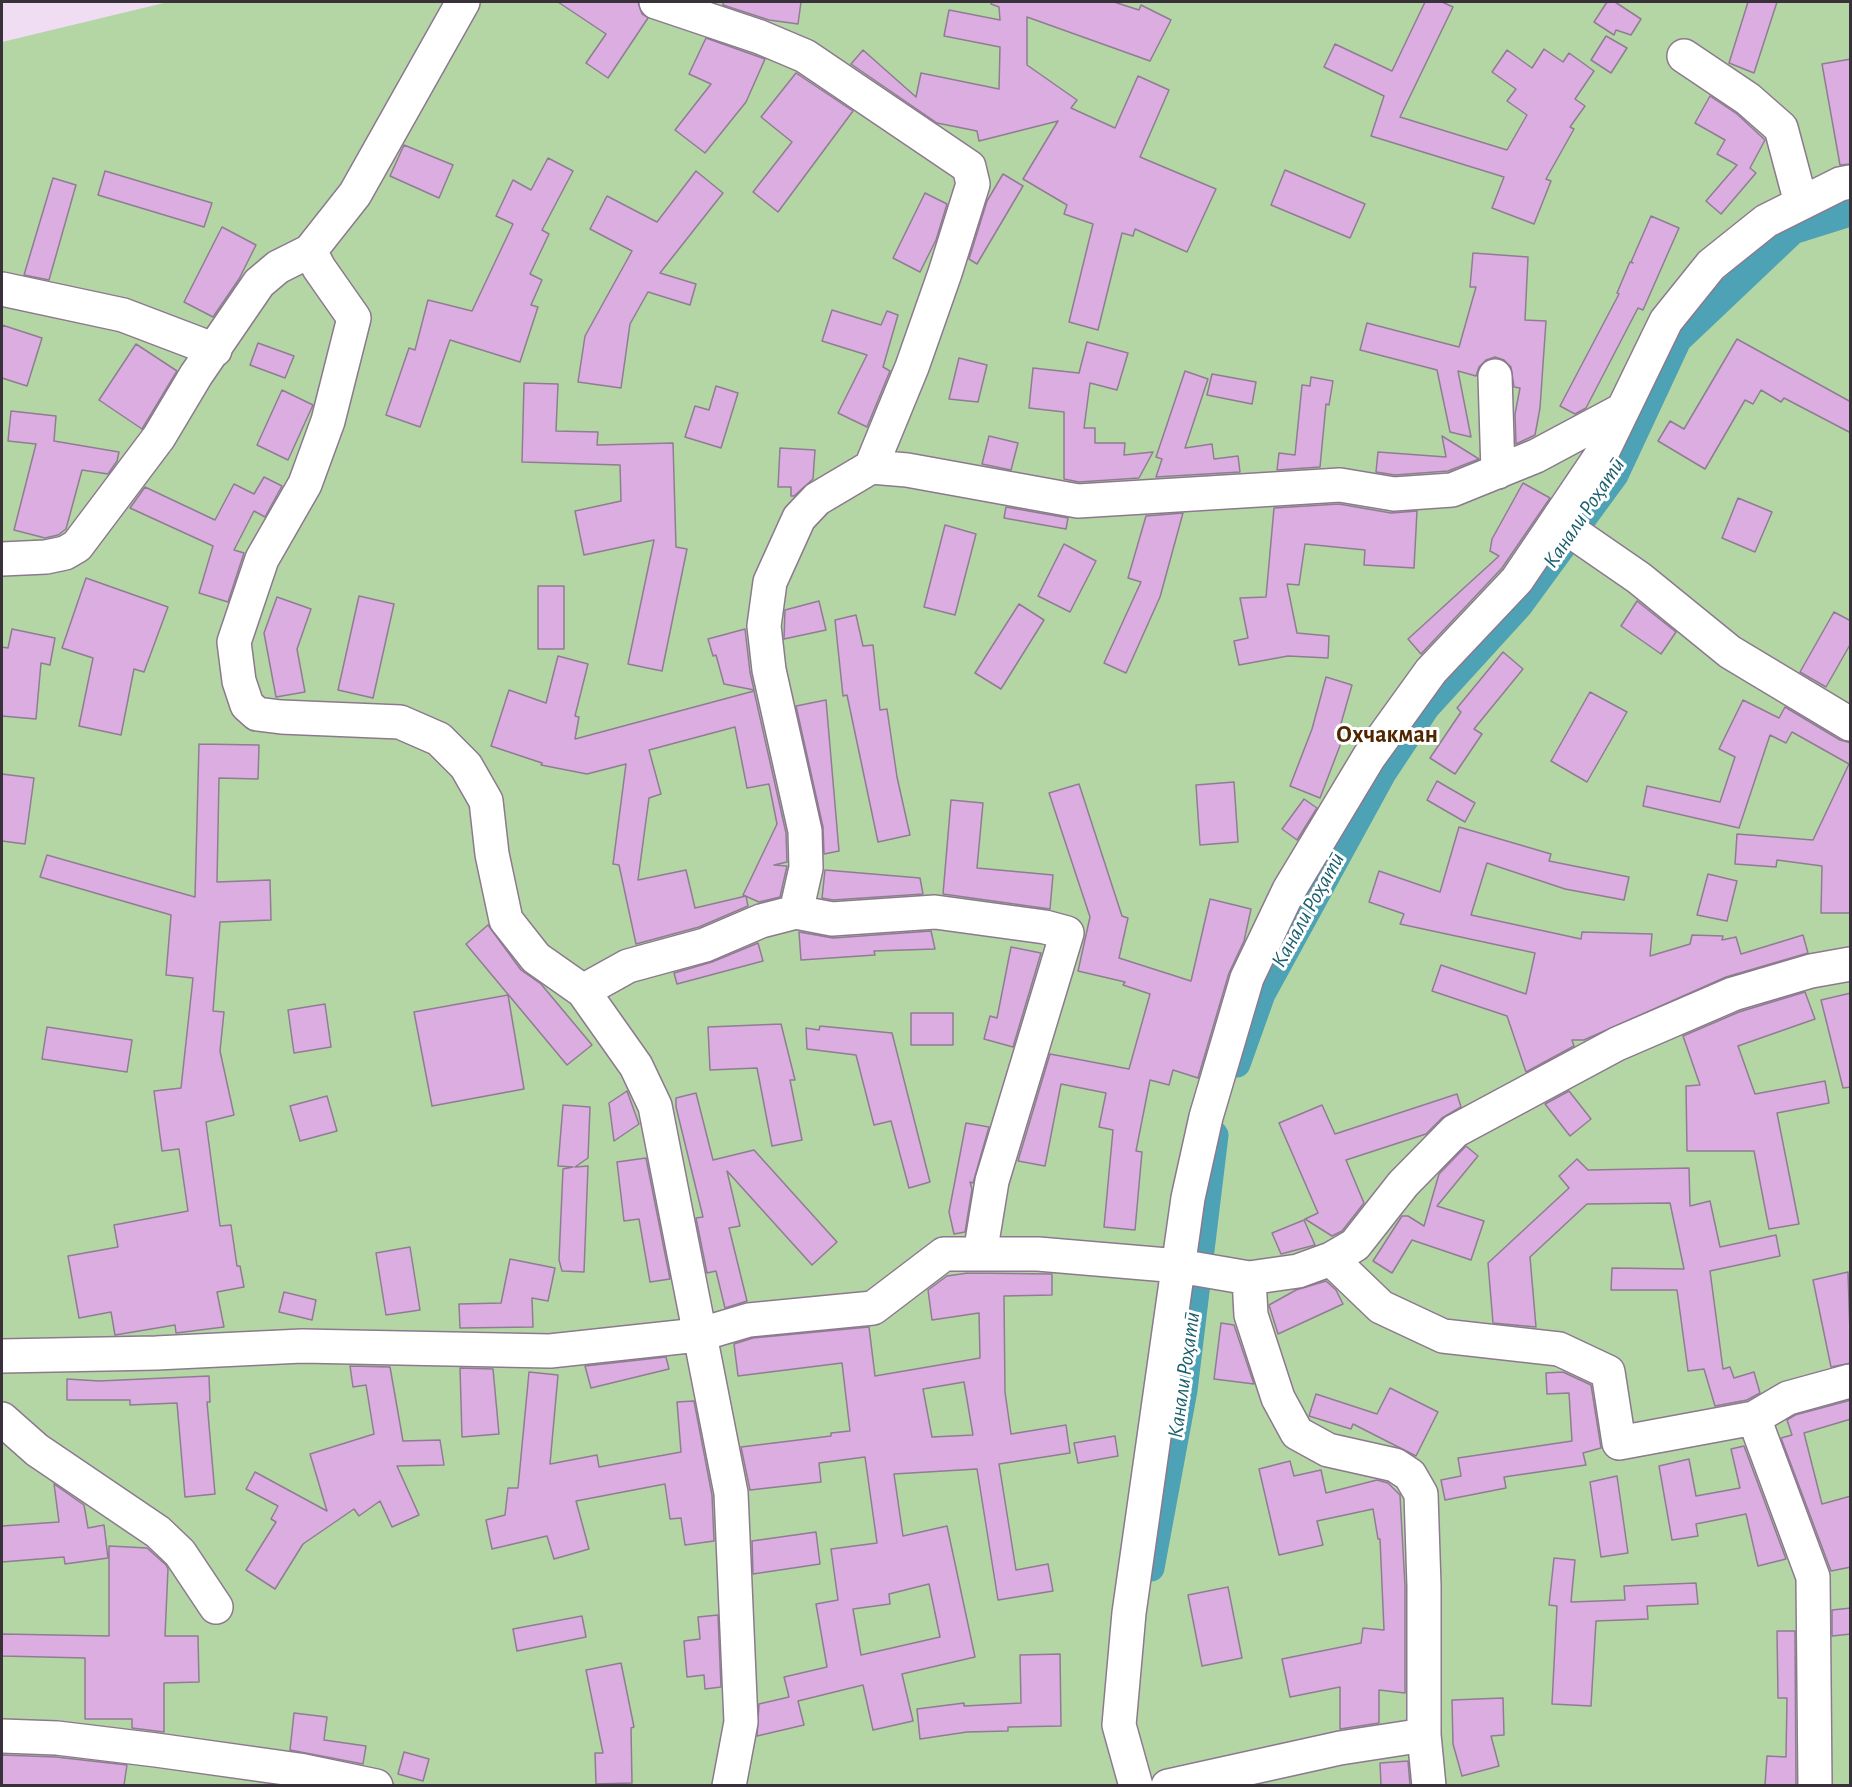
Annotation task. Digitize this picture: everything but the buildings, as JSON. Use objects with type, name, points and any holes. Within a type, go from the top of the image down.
[{"type":"street","points":[[2,559],[46,557],[65,553],[77,546],[159,437],[196,375],[259,283],[278,267],[310,251],[356,194],[463,2]]},
{"type":"street","points":[[656,2],[760,37],[805,56],[969,167],[973,184],[912,368],[871,467],[818,499],[799,518],[770,582],[764,626],[769,670],[805,831],[807,868],[796,912]]},
{"type":"street","points":[[1684,56],[1748,99],[1781,128],[1801,203]]},
{"type":"street","points":[[1136,1785],[1119,1725],[1129,1613],[1185,1268],[1188,1198],[1226,1044],[1247,978],[1289,890],[1369,757],[1424,681],[1517,580],[1573,529],[1600,457],[1666,321],[1711,265],[1766,221],[1840,184],[1851,182]]},
{"type":"street","points":[[310,251],[319,268],[354,318],[328,421],[309,473],[262,559],[234,642],[239,681],[247,705],[257,714],[324,721],[400,722],[440,739],[466,766],[486,801],[492,854],[506,920],[536,958],[583,991],[636,1066],[655,1106],[698,1335],[731,1493],[741,1722],[729,1785]]},
{"type":"street","points":[[2,289],[123,315],[215,350]]},
{"type":"street","points":[[1495,376],[1498,472]]},
{"type":"street","points":[[871,467],[907,471],[1078,501],[1340,485],[1394,494],[1452,490],[1536,456],[1622,410]]},
{"type":"street","points":[[1573,529],[1730,652],[1851,724]]},
{"type":"street","points":[[583,991],[628,966],[705,945],[761,921],[796,912],[832,919],[935,912],[1046,927],[1067,933],[992,1181],[980,1254]]},
{"type":"street","points":[[2,1356],[156,1353],[302,1346],[550,1351],[698,1335],[749,1320],[873,1308],[944,1254],[1038,1254],[1185,1268],[1243,1277],[1298,1271],[1331,1259],[1355,1245],[1403,1184],[1455,1131],[1617,1044],[1733,994],[1811,971],[1851,964]]},
{"type":"street","points":[[1331,1259],[1381,1307],[1443,1336],[1559,1349],[1608,1371],[1619,1443],[1754,1418],[1788,1398],[1851,1381]]},
{"type":"street","points":[[1243,1277],[1251,1315],[1278,1398],[1297,1433],[1328,1450],[1395,1465],[1410,1475],[1421,1494],[1424,1586],[1424,1735],[1429,1785]]},
{"type":"street","points":[[1754,1418],[1813,1577],[1815,1785]]},
{"type":"street","points":[[2,1419],[37,1450],[158,1532],[180,1553],[216,1607]]},
{"type":"street","points":[[1167,1785],[1340,1748],[1424,1735]]},
{"type":"street","points":[[2,1736],[57,1738],[156,1750],[299,1770],[376,1785]]},
{"type":"green space","points":[[168,2],[1850,2],[1850,1785],[2,1785],[2,42]]},
{"type":"waterway","name":"Канали Роҳатӣ","points":[[1237,1064],[1262,994],[1383,773],[1426,708],[1519,606],[1615,475],[1678,340],[1793,231],[1850,213]]},
{"type":"waterway","name":"Канали Роҳатӣ","points":[[1151,1568],[1184,1390],[1215,1135]]},
{"type":"district","name":"Охчакман","points":[[1387,735]]}]
